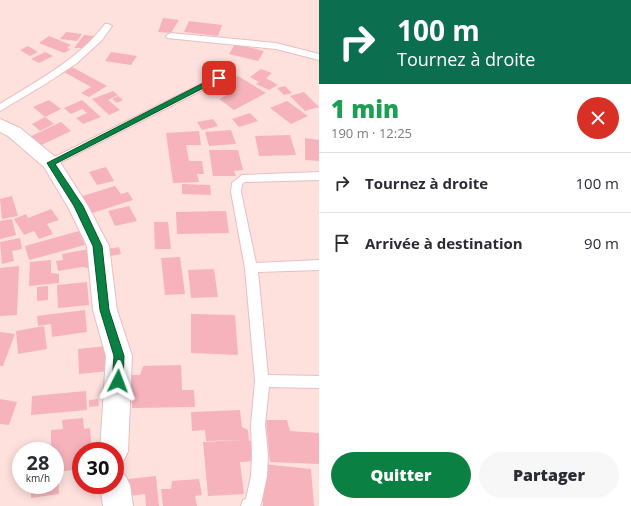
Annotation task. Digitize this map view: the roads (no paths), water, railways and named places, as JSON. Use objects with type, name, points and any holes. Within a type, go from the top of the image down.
[{"type":"street","points":[[0,125],[14,132],[51,163],[78,206],[98,246],[104,310],[119,356],[114,442]]},
{"type":"street","points":[[116,494],[118,506]]},
{"type":"lane","points":[[0,108],[93,45],[108,26]]},
{"type":"lane","points":[[170,36],[276,46],[319,57]]},
{"type":"lane","points":[[51,163],[219,78]]},
{"type":"lane","points":[[249,506],[253,504],[259,476],[260,454],[258,425],[262,381],[251,268],[236,192],[237,183],[242,179],[319,176]]},
{"type":"lane","points":[[251,268],[319,265]]},
{"type":"lane","points":[[262,381],[319,382]]}]
